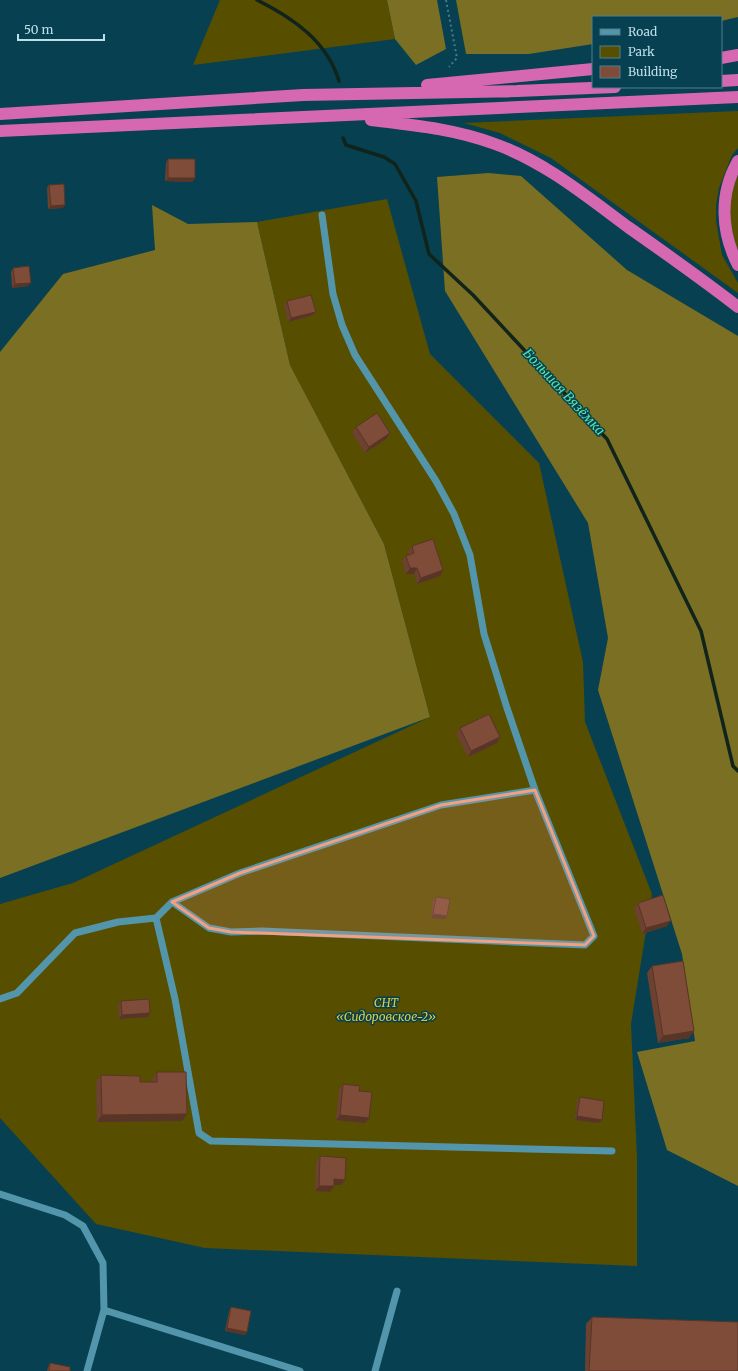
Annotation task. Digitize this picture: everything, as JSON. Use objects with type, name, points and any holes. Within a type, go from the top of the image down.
[{"type":"highway","points":[[722,58],[738,55]]},
{"type":"highway","points":[[0,114],[365,93],[592,70]]},
{"type":"highway","points":[[722,81],[738,80]]},
{"type":"highway","points":[[365,93],[517,91],[592,88]]},
{"type":"highway","points":[[0,132],[738,97]]},
{"type":"highway","points":[[332,116],[435,128],[481,139],[520,154],[541,165],[577,189],[738,307]]},
{"type":"highway","points":[[738,161],[733,170],[726,192],[724,219],[732,252],[738,265]]},
{"type":"street","points":[[172,902],[209,928],[230,932],[262,931],[585,945],[594,936],[534,790],[484,634],[470,555],[454,514],[436,480],[355,355],[347,337],[333,294],[322,215]]},
{"type":"street","points":[[0,999],[17,993],[75,933],[118,922],[156,918],[172,902],[240,873],[440,805],[534,790]]},
{"type":"street","points":[[156,918],[175,999],[199,1133],[211,1141],[612,1151]]},
{"type":"street","points":[[0,1194],[65,1215],[83,1226],[103,1263],[104,1310],[87,1371]]},
{"type":"street","points":[[375,1371],[397,1291]]},
{"type":"street","points":[[104,1310],[300,1371]]},
{"type":"path","points":[[446,0],[457,58],[449,67]]},
{"type":"highlighted area","points":[[535,790],[594,936],[585,945],[231,932],[209,928],[172,902],[240,873],[441,805]]},
{"type":"green space","points":[[220,0],[387,0],[395,39],[193,65]]},
{"type":"green space","points":[[738,111],[738,148],[732,155],[719,188],[716,206],[716,221],[722,255],[738,283],[738,293],[551,158],[500,133],[464,123]]},
{"type":"green space","points":[[738,175],[738,250],[732,231],[730,212],[732,193]]},
{"type":"green space","name":"СНТ «Сидоровское-2»","points":[[387,199],[430,354],[539,463],[583,662],[585,722],[652,894],[631,1024],[637,1158],[637,1266],[205,1248],[96,1224],[0,1118],[0,904],[73,883],[430,717],[384,544],[290,365],[257,222]]},
{"type":"shaded area","points":[[387,0],[437,0],[446,49],[416,65],[395,39]]},
{"type":"shaded area","points":[[456,0],[738,0],[738,17],[722,21],[722,16],[592,16],[592,44],[529,54],[466,54]]},
{"type":"shaded area","points":[[488,173],[521,176],[627,270],[738,336],[738,1186],[667,1150],[637,1052],[695,1041],[682,954],[598,690],[608,638],[588,523],[445,291],[437,177]]},
{"type":"shaded area","points":[[152,205],[188,224],[257,222],[290,365],[384,544],[430,717],[0,878],[0,352],[63,274],[155,250]]},
{"type":"building","points":[[168,159],[195,159],[195,178],[168,178]]},
{"type":"building","points":[[64,184],[65,205],[51,206],[49,185]]},
{"type":"building","points":[[29,266],[31,283],[15,284],[13,268]]},
{"type":"building","points":[[311,295],[316,312],[291,318],[287,301]]},
{"type":"building","points":[[377,413],[390,433],[369,447],[356,427]]},
{"type":"building","points":[[433,539],[443,570],[421,578],[417,568],[410,568],[406,556],[414,553],[412,546]]},
{"type":"building","points":[[489,714],[500,737],[471,751],[460,728]]},
{"type":"building","points":[[663,895],[671,921],[646,928],[638,903]]},
{"type":"building","points":[[436,897],[450,899],[447,916],[433,914]]},
{"type":"building","points":[[683,961],[694,1031],[663,1036],[652,966]]},
{"type":"building","points":[[149,999],[150,1013],[122,1015],[121,1001]]},
{"type":"building","points":[[157,1072],[186,1072],[187,1114],[102,1115],[101,1075],[140,1076],[140,1082],[157,1082]]},
{"type":"building","points":[[343,1084],[360,1086],[359,1091],[372,1092],[369,1118],[340,1115]]},
{"type":"building","points":[[580,1097],[604,1101],[602,1120],[577,1116]]},
{"type":"building","points":[[320,1156],[346,1158],[345,1180],[334,1179],[334,1186],[319,1186]]},
{"type":"building","points":[[231,1307],[251,1311],[247,1332],[227,1328]]},
{"type":"building","points":[[592,1317],[738,1322],[738,1371],[589,1371]]},
{"type":"building","points":[[50,1363],[70,1367],[70,1371],[49,1371]]},
{"type":"waterway","name":"Большая Вязёмка","points":[[257,0],[296,23],[307,32],[326,54],[334,67],[339,81]]},
{"type":"waterway","name":"Большая Вязёмка","points":[[343,138],[346,145],[384,157],[395,164],[416,201],[429,254],[473,295],[607,439],[701,631],[733,766],[738,771]]}]
